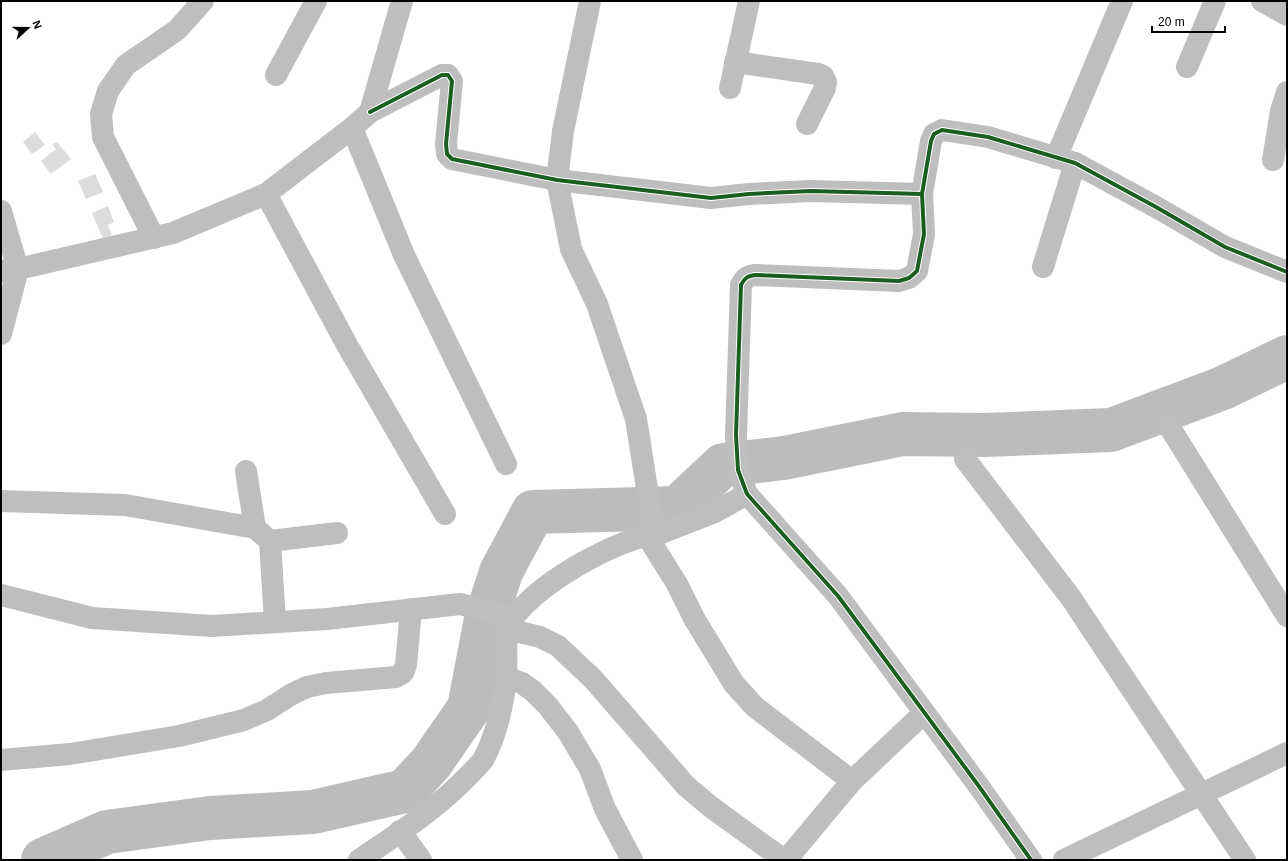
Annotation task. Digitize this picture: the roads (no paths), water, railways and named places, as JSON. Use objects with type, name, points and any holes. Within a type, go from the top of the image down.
[{"type":"street","points":[[154,238],[103,137],[102,114],[108,91],[126,65],[177,30],[203,1]]},
{"type":"street","points":[[276,75],[316,1]]},
{"type":"street","points":[[370,112],[402,1]]},
{"type":"street","points":[[590,1],[563,131],[556,180],[571,249],[597,304],[636,419],[652,519],[677,584],[695,620],[734,684],[755,707],[852,781]]},
{"type":"street","points":[[730,88],[749,1]]},
{"type":"street","points":[[1044,267],[1065,161],[1122,1]]},
{"type":"street","points":[[1187,67],[1215,1]]},
{"type":"street","points":[[1262,1],[1287,15]]},
{"type":"street","points":[[735,62],[823,76],[826,82],[825,88],[807,124]]},
{"type":"street","points":[[10,270],[173,233],[266,194],[352,128],[370,112],[442,75],[448,75],[452,81],[446,144],[447,154],[452,159],[556,180],[711,198],[749,194],[811,191],[922,194]]},
{"type":"street","points":[[1273,160],[1281,111],[1287,92]]},
{"type":"street","points":[[352,128],[404,255],[506,464]]},
{"type":"street","points":[[1031,860],[978,785],[838,596],[747,494],[738,470],[736,435],[741,285],[745,278],[756,275],[899,280],[909,278],[917,271],[924,234],[922,194],[931,140],[934,134],[942,130],[988,137],[1065,161],[1156,207],[1225,247],[1287,272]]},
{"type":"street","points":[[266,194],[347,346],[445,514]]},
{"type":"street","points":[[1,211],[10,270],[1,334]]},
{"type":"street","points":[[1169,426],[1287,616]]},
{"type":"street","points":[[965,459],[1071,598],[1245,860]]},
{"type":"street","points":[[246,471],[263,534],[274,622]]},
{"type":"street","points":[[359,860],[444,800],[482,760],[498,723],[506,677],[508,620],[526,603],[572,569],[610,548],[652,519],[715,512],[747,494]]},
{"type":"street","points":[[1,501],[125,505],[263,534],[337,533]]},
{"type":"street","points":[[1,595],[92,618],[212,626],[327,618],[460,604],[508,620],[558,646],[594,680],[686,786],[711,808],[785,860],[852,781],[924,713]]},
{"type":"street","points":[[1,760],[70,754],[179,736],[244,720],[267,710],[292,694],[307,687],[326,683],[396,677],[403,673],[406,665],[411,609]]},
{"type":"street","points":[[506,677],[522,683],[533,691],[548,706],[568,732],[590,769],[605,810],[632,860]]},
{"type":"street","points":[[1064,860],[1287,753]]},
{"type":"street","points":[[400,831],[421,860]]},
{"type":"waterway","points":[[43,860],[107,832],[210,818],[313,812],[405,791],[431,763],[469,708],[486,619],[501,572],[533,512],[677,508],[723,465],[784,458],[903,434],[984,435],[1111,430],[1223,388],[1287,357]]}]
